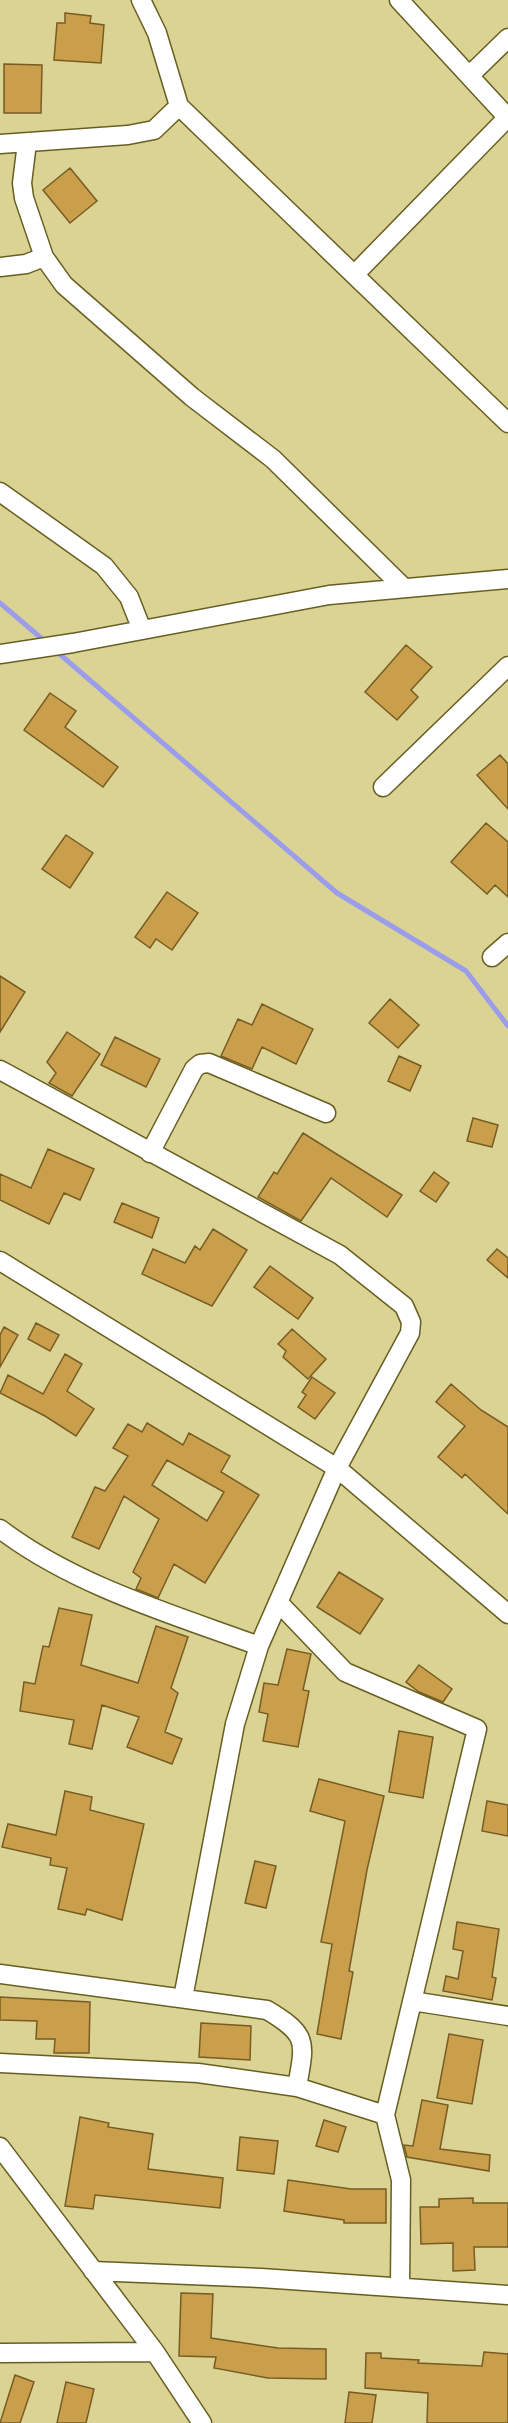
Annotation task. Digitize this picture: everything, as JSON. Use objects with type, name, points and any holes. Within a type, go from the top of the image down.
[{"type":"street","points":[[141,0],[157,33],[179,106],[508,423]]},
{"type":"street","points":[[355,274],[508,118],[399,0]]},
{"type":"street","points":[[470,75],[508,38]]},
{"type":"street","points":[[0,144],[128,135],[154,130],[179,106]]},
{"type":"street","points":[[27,143],[22,183],[24,198],[44,258],[64,285],[192,397],[273,459],[404,588]]},
{"type":"street","points":[[0,267],[26,264],[44,258]]},
{"type":"street","points":[[0,492],[105,566],[129,597],[142,630]]},
{"type":"street","points":[[0,654],[106,637],[329,595],[508,579]]},
{"type":"street","points":[[383,787],[508,666]]},
{"type":"street","points":[[492,957],[508,943]]},
{"type":"street","points":[[150,1153],[194,1069],[200,1064],[209,1063],[326,1113]]},
{"type":"street","points":[[0,1070],[340,1255],[404,1306],[411,1322],[410,1334],[337,1468],[259,1646],[236,1724],[183,1998]]},
{"type":"street","points":[[0,1261],[337,1468],[508,1614]]},
{"type":"street","points":[[0,1529],[40,1556],[124,1595],[259,1646]]},
{"type":"street","points":[[278,1602],[345,1672],[477,1730],[385,2115],[401,2180],[400,2287]]},
{"type":"street","points":[[0,1974],[267,2010],[291,2024],[300,2036],[303,2051],[297,2087]]},
{"type":"street","points":[[412,2001],[508,2016]]},
{"type":"street","points":[[0,2063],[198,2073],[297,2087],[385,2115]]},
{"type":"street","points":[[0,2147],[155,2352],[202,2423]]},
{"type":"street","points":[[93,2271],[508,2295]]},
{"type":"street","points":[[0,2353],[155,2352]]},
{"type":"building","points":[[65,13],[91,16],[90,23],[104,25],[101,63],[54,60],[57,23],[65,23]]},
{"type":"building","points":[[4,64],[42,65],[41,113],[4,113]]},
{"type":"building","points":[[70,168],[97,201],[70,223],[43,190]]},
{"type":"building","points":[[406,645],[432,667],[411,690],[418,697],[397,720],[365,692]]},
{"type":"building","points":[[50,693],[76,711],[65,727],[118,767],[103,787],[24,730]]},
{"type":"building","points":[[500,755],[508,764],[508,809],[477,775]]},
{"type":"building","points":[[486,823],[508,842],[508,897],[495,885],[487,894],[451,862]]},
{"type":"building","points":[[66,835],[93,853],[70,888],[42,869]]},
{"type":"building","points":[[167,892],[198,913],[172,950],[156,939],[150,948],[135,937]]},
{"type":"building","points":[[0,976],[25,992],[0,1032]]},
{"type":"building","points":[[390,999],[419,1025],[398,1048],[369,1023]]},
{"type":"building","points":[[262,1004],[313,1029],[296,1064],[262,1047],[252,1069],[221,1056],[238,1019],[252,1025]]},
{"type":"building","points":[[67,1032],[100,1054],[72,1096],[49,1083],[56,1073],[47,1062]]},
{"type":"building","points":[[115,1037],[160,1059],[146,1087],[101,1065]]},
{"type":"building","points":[[399,1056],[421,1066],[410,1091],[388,1081]]},
{"type":"building","points":[[473,1118],[498,1125],[492,1147],[467,1141]]},
{"type":"building","points":[[303,1133],[402,1195],[387,1217],[331,1178],[301,1221],[258,1197],[274,1172],[277,1174]]},
{"type":"building","points":[[48,1149],[94,1169],[80,1200],[64,1193],[49,1224],[0,1200],[0,1174],[31,1188]]},
{"type":"building","points":[[434,1172],[449,1183],[436,1202],[420,1191]]},
{"type":"building","points":[[122,1203],[159,1218],[152,1238],[114,1222]]},
{"type":"building","points":[[213,1229],[247,1250],[212,1306],[142,1274],[153,1249],[185,1263],[195,1246],[200,1250]]},
{"type":"building","points":[[497,1249],[508,1258],[508,1278],[487,1260]]},
{"type":"building","points":[[270,1266],[313,1298],[298,1319],[254,1287]]},
{"type":"building","points":[[36,1323],[59,1335],[50,1351],[28,1339]]},
{"type":"building","points":[[4,1327],[18,1335],[0,1367],[0,1335]]},
{"type":"building","points":[[292,1329],[326,1359],[308,1379],[283,1357],[286,1351],[278,1344]]},
{"type":"building","points":[[65,1354],[82,1364],[67,1391],[94,1409],[76,1436],[45,1416],[0,1393],[8,1375],[43,1394]]},
{"type":"building","points":[[312,1377],[335,1393],[315,1419],[298,1407],[306,1395],[302,1392]]},
{"type":"building","points":[[451,1384],[481,1410],[508,1427],[508,1514],[465,1474],[462,1478],[438,1457],[465,1426],[436,1402]]},
{"type":"building","points":[[147,1423],[183,1445],[189,1433],[230,1456],[221,1472],[259,1495],[205,1583],[174,1564],[158,1598],[136,1589],[141,1578],[133,1572],[159,1519],[124,1496],[99,1549],[72,1537],[95,1487],[105,1491],[128,1456],[113,1448],[128,1424],[142,1432]],"holes":[[[167,1460],[224,1492],[207,1521],[152,1485]]]},
{"type":"building","points":[[339,1572],[383,1599],[360,1634],[317,1607]]},
{"type":"building","points":[[59,1608],[92,1615],[81,1665],[138,1683],[156,1626],[188,1637],[171,1688],[178,1693],[165,1732],[182,1739],[172,1764],[127,1747],[139,1717],[102,1705],[92,1749],[69,1744],[74,1720],[20,1711],[24,1682],[35,1684],[43,1646],[49,1647]]},
{"type":"building","points":[[287,1649],[311,1654],[303,1690],[309,1691],[298,1747],[263,1741],[268,1714],[259,1712],[264,1683],[278,1685]]},
{"type":"building","points":[[419,1665],[452,1689],[443,1702],[419,1692],[406,1682]]},
{"type":"building","points":[[399,1731],[433,1737],[423,1798],[389,1792]]},
{"type":"building","points":[[319,1779],[384,1796],[367,1870],[349,1971],[353,1972],[341,2039],[317,2034],[332,1944],[321,1942],[345,1821],[310,1811]]},
{"type":"building","points":[[65,1791],[92,1797],[90,1810],[144,1824],[122,1920],[87,1909],[85,1915],[58,1909],[67,1868],[50,1865],[51,1858],[2,1847],[8,1824],[56,1835]]},
{"type":"building","points":[[487,1801],[508,1805],[508,1836],[482,1831]]},
{"type":"building","points":[[255,1861],[276,1866],[266,1908],[245,1903]]},
{"type":"building","points":[[457,1922],[499,1929],[492,1977],[496,1978],[492,2000],[443,1991],[446,1976],[458,1979],[463,1951],[453,1949]]},
{"type":"building","points":[[0,1997],[90,2002],[89,2053],[54,2053],[55,2039],[36,2039],[37,2021],[0,2020]]},
{"type":"building","points":[[201,2023],[251,2026],[250,2060],[199,2057]]},
{"type":"building","points":[[449,2034],[483,2040],[472,2104],[437,2098]]},
{"type":"building","points":[[422,2100],[448,2105],[440,2149],[490,2155],[489,2171],[407,2157],[404,2145],[413,2146]]},
{"type":"building","points":[[80,2117],[109,2123],[108,2127],[153,2134],[148,2169],[223,2178],[220,2208],[95,2195],[93,2209],[65,2206]]},
{"type":"building","points":[[324,2120],[346,2127],[338,2152],[316,2146]]},
{"type":"building","points":[[240,2137],[278,2141],[274,2174],[237,2170]]},
{"type":"building","points":[[288,2180],[351,2189],[386,2189],[386,2223],[344,2223],[344,2220],[284,2211]]},
{"type":"building","points":[[473,2198],[473,2203],[508,2203],[508,2247],[474,2247],[475,2270],[453,2271],[453,2243],[421,2244],[420,2207],[439,2207],[439,2199]]},
{"type":"building","points":[[181,2293],[213,2294],[211,2338],[278,2348],[326,2349],[326,2379],[268,2378],[214,2368],[216,2357],[179,2356]]},
{"type":"building","points":[[484,2352],[508,2354],[508,2423],[427,2423],[428,2393],[365,2388],[366,2353],[381,2353],[381,2358],[419,2360],[418,2363],[482,2366]]},
{"type":"building","points":[[15,2375],[34,2382],[20,2423],[0,2423]]},
{"type":"building","points":[[66,2382],[94,2389],[86,2423],[57,2423]]},
{"type":"building","points":[[349,2392],[376,2395],[372,2423],[345,2423]]},
{"type":"waterway","points":[[0,603],[47,643]]},
{"type":"waterway","points":[[56,651],[337,893],[466,971],[508,1026]]}]
